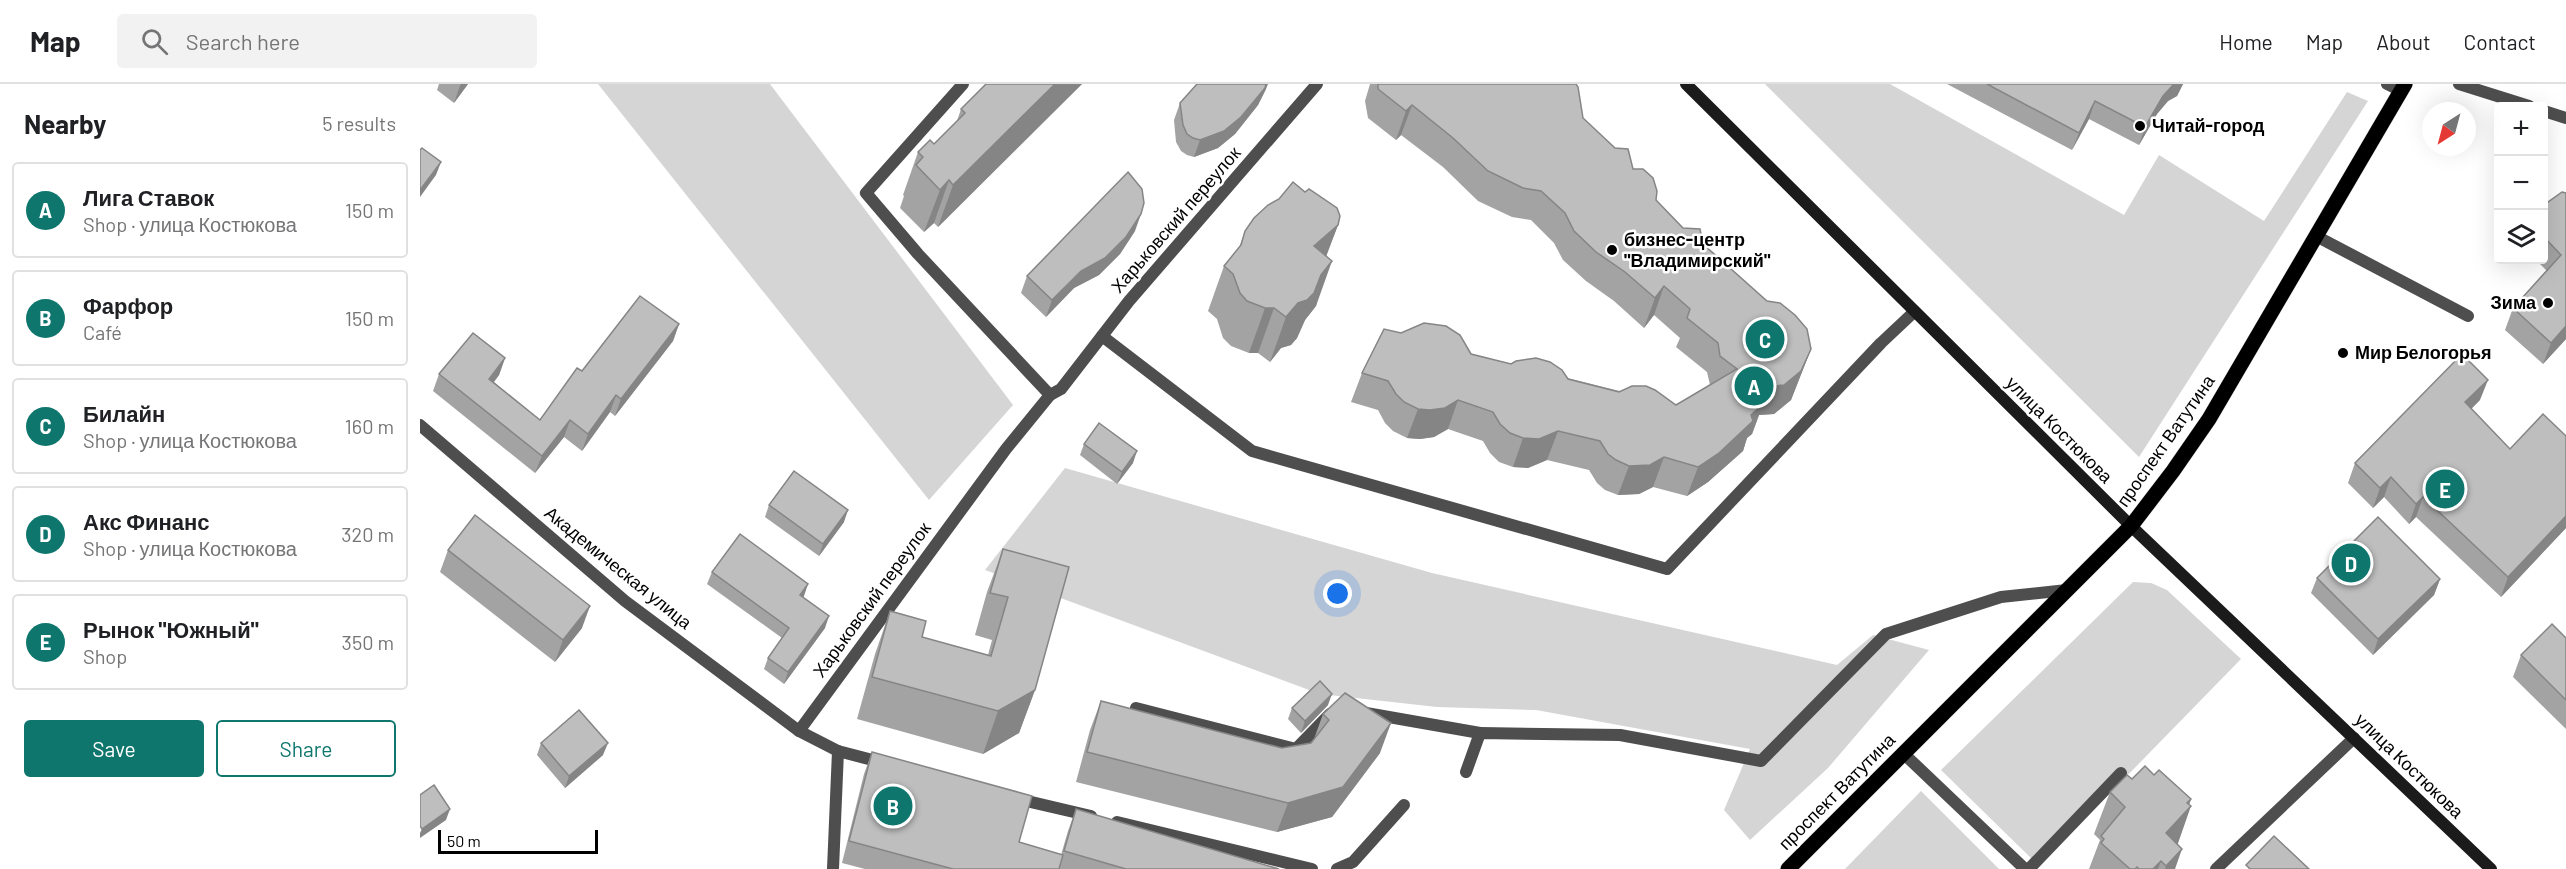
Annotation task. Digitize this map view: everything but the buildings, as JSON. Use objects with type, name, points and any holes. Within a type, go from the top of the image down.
[{"type":"main road","name":"улица Костюкова","points":[[1686,84],[2131,526],[2491,869]]},
{"type":"main road","name":"проспект Ватутина","points":[[1788,869],[2131,526],[2209,419],[2316,236],[2398,86]]},
{"type":"street","points":[[963,84],[866,193],[918,254],[1050,395]]},
{"type":"street","name":"Харьковский переулок","points":[[799,731],[982,480],[1050,395],[1061,389],[1129,301],[1317,84]]},
{"type":"street","points":[[2459,84],[2516,102]]},
{"type":"street","points":[[2548,112],[2566,118]]},
{"type":"street","points":[[2316,236],[2469,316]]},
{"type":"street","points":[[1102,336],[1252,451],[1667,568],[1881,343],[1914,312]]},
{"type":"street","name":"Академическая улица","points":[[420,425],[625,601],[799,731]]},
{"type":"street","points":[[1136,708],[1296,749],[1343,709],[1480,734],[1620,735],[1761,761],[1886,634],[2001,597],[2067,590]]},
{"type":"street","points":[[799,731],[838,751],[893,766]]},
{"type":"street","points":[[1466,772],[1480,734]]},
{"type":"street","points":[[2216,869],[2354,738]]},
{"type":"street","points":[[833,869],[838,751]]},
{"type":"street","points":[[1903,753],[2027,869],[2121,773]]},
{"type":"street","points":[[1001,794],[1312,869]]},
{"type":"street","points":[[1337,869],[1353,862],[1404,805]]},
{"type":"shaded area","points":[[598,84],[770,84],[1013,405],[929,500]]},
{"type":"shaded area","points":[[1765,84],[1890,84],[2124,215],[2159,155],[2264,221],[2347,92],[2368,101],[2139,457]]},
{"type":"shaded area","points":[[1065,468],[1432,573],[1837,665],[1873,635],[1929,650],[1828,768],[1750,840],[1724,810],[1750,749],[1536,710],[1437,707],[1320,694],[985,570]]},
{"type":"shaded area","points":[[2133,582],[2151,583],[2167,590],[2241,659],[2039,866],[1941,770]]},
{"type":"shaded area","points":[[1921,791],[1999,869],[1845,869]]},
{"type":"place","name":"Читай-город","points":[[2140,126]]},
{"type":"place","name":"бизнес-центр \"Владимирский\"","points":[[1612,250]]},
{"type":"place","name":"Зима","points":[[2548,303]]},
{"type":"place","name":"Билайн","points":[[1765,339]]},
{"type":"place","name":"Мир Белогорья","points":[[2343,353]]},
{"type":"place","name":"Лига Ставок","points":[[1754,386]]},
{"type":"place","name":"Рынок \"Южный\"","points":[[2445,489]]},
{"type":"place","name":"Акс Финанс","points":[[2351,563]]},
{"type":"place","name":"Фарфор","points":[[893,806]]}]
